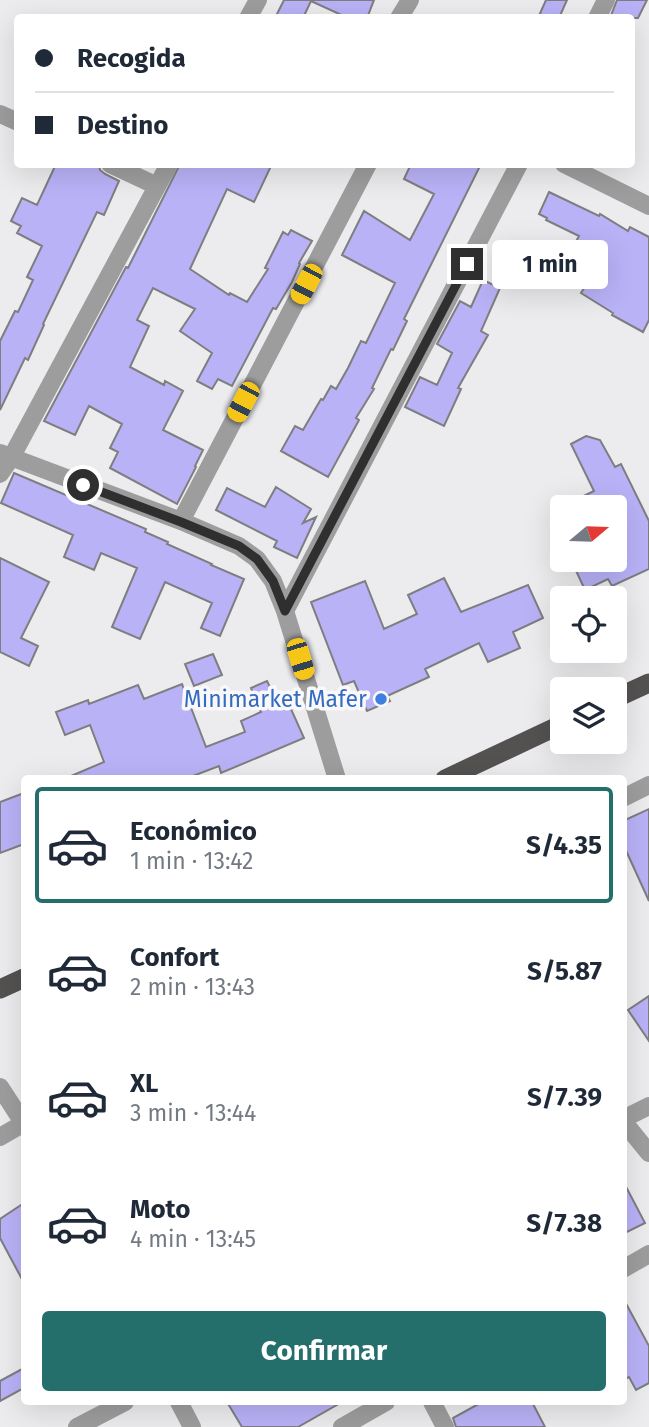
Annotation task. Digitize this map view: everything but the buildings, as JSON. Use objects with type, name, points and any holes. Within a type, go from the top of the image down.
[{"type":"highway","points":[[627,693],[649,682]]},
{"type":"highway","points":[[453,775],[550,730]]},
{"type":"highway","points":[[0,989],[21,979]]},
{"type":"street","points":[[119,168],[157,186]]},
{"type":"street","points":[[0,474],[5,456],[167,168]]},
{"type":"street","points":[[181,522],[366,168]]},
{"type":"street","points":[[285,611],[517,168]]},
{"type":"street","points":[[572,168],[649,206]]},
{"type":"street","points":[[5,456],[181,522],[239,546],[257,559],[273,581],[285,611],[336,775]]},
{"type":"street","points":[[627,796],[649,785]]},
{"type":"street","points":[[0,1087],[21,1119]]},
{"type":"street","points":[[627,1118],[649,1106]]},
{"type":"street","points":[[627,1125],[649,1153]]},
{"type":"street","points":[[0,1137],[21,1126]]},
{"type":"street","points":[[627,1267],[649,1254]]},
{"type":"street","points":[[77,1427],[119,1405]]},
{"type":"street","points":[[181,1405],[192,1427]]},
{"type":"street","points":[[342,1427],[381,1405]]},
{"type":"street","points":[[434,1405],[445,1427]]},
{"type":"place","name":"Minimarket Mafer","points":[[381,699]]},
{"type":"route","points":[[83,485],[239,546],[257,559],[273,581],[285,611],[467,264]]}]
